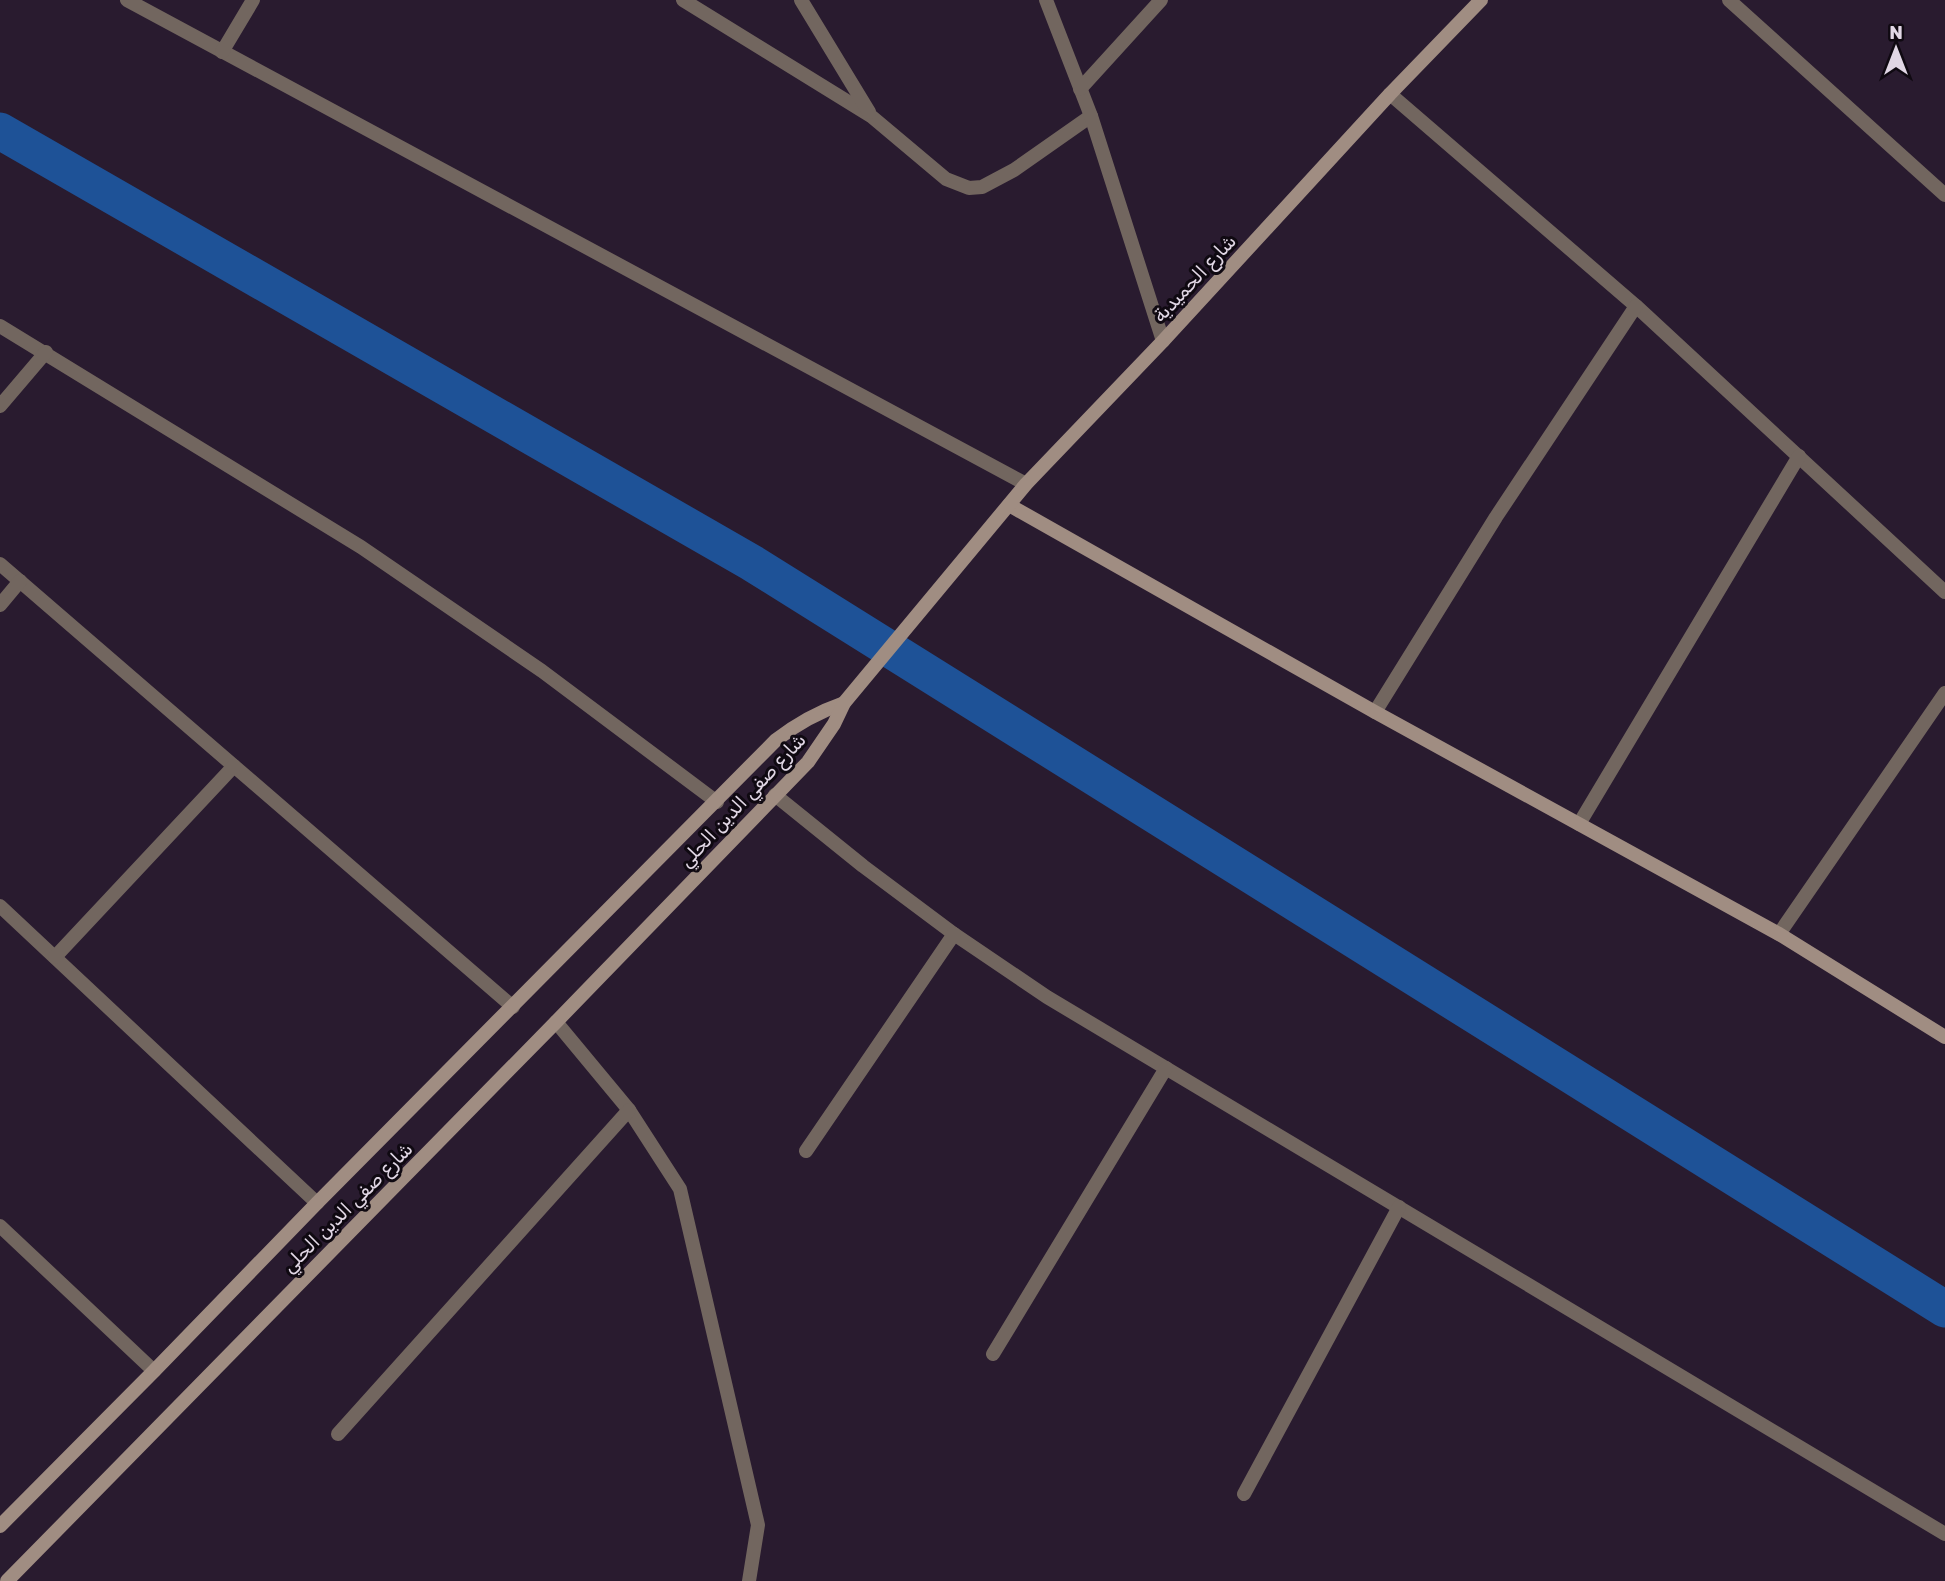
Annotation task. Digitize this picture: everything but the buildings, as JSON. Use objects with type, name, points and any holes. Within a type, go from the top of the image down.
[{"type":"street","points":[[127,0],[1026,484]]},
{"type":"street","points":[[222,52],[253,0]]},
{"type":"street","points":[[683,0],[872,116],[946,179],[969,188],[982,187],[1014,170],[1091,116]]},
{"type":"street","points":[[801,0],[872,116]]},
{"type":"street","points":[[1046,0],[1091,116],[1163,341]]},
{"type":"street","points":[[1080,89],[1161,0]]},
{"type":"street","name":"شارع الحميدية","points":[[844,703],[1026,484],[1481,0]]},
{"type":"street","points":[[1728,0],[1945,195]]},
{"type":"street","points":[[1390,94],[1636,306],[1945,592]]},
{"type":"street","points":[[1375,712],[1496,517],[1636,306]]},
{"type":"street","points":[[0,326],[361,547],[542,671],[717,802]]},
{"type":"street","points":[[0,406],[46,352]]},
{"type":"street","points":[[1579,824],[1799,456]]},
{"type":"street","points":[[1009,505],[1375,712],[1779,934],[1945,1037]]},
{"type":"street","points":[[0,564],[513,1007]]},
{"type":"street","points":[[0,605],[20,581]]},
{"type":"street","points":[[1779,934],[1945,694]]},
{"type":"street","name":"شارع صفي الدين الحلي","points":[[0,1526],[776,740],[819,711],[844,703]]},
{"type":"street","name":"شارع صفي الدين الحلي","points":[[7,1581],[808,762],[844,703]]},
{"type":"street","points":[[55,957],[234,766]]},
{"type":"street","points":[[775,795],[863,866],[954,934],[1047,996],[1945,1534]]},
{"type":"street","points":[[0,906],[317,1203]]},
{"type":"street","points":[[806,1151],[954,934]]},
{"type":"street","points":[[556,1022],[629,1110],[680,1189],[758,1525],[749,1581]]},
{"type":"street","points":[[993,1354],[1166,1068]]},
{"type":"street","points":[[338,1434],[629,1110]]},
{"type":"street","points":[[1244,1494],[1399,1207]]},
{"type":"street","points":[[0,1226],[154,1371]]},
{"type":"waterway","points":[[0,131],[752,563],[1945,1309]]}]
